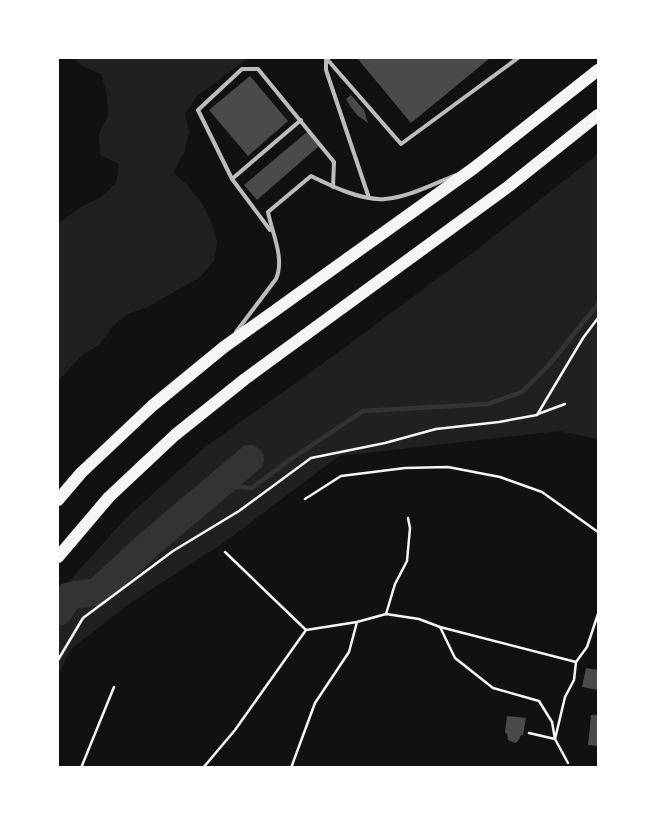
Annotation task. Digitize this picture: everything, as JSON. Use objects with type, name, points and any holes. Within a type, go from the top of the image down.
[{"type":"main road","points":[[58,500],[81,473],[152,406],[224,347],[474,168],[598,70]]},
{"type":"main road","points":[[58,557],[109,497],[175,435],[245,379],[509,186],[598,115]]},
{"type":"lane","points":[[326,58],[401,144],[518,58]]},
{"type":"lane","points":[[326,58],[326,70],[370,198]]},
{"type":"lane","points":[[272,232],[232,179],[198,110],[242,69],[258,69],[334,162],[333,187]]},
{"type":"lane","points":[[232,179],[301,120]]},
{"type":"lane","points":[[224,347],[276,279],[280,271],[280,262],[268,212],[311,176],[333,187],[370,198],[384,199],[404,195],[474,168]]},
{"type":"path","points":[[537,415],[583,338],[598,318]]},
{"type":"path","points":[[58,660],[82,618],[173,551],[239,511],[311,458],[386,443],[436,429],[499,422],[537,415],[565,404]]},
{"type":"path","points":[[305,499],[341,476],[405,468],[448,467],[500,477],[542,492],[598,532]]},
{"type":"path","points":[[386,614],[395,584],[407,561],[410,528],[408,518]]},
{"type":"path","points":[[224,552],[306,630]]},
{"type":"path","points":[[203,768],[235,730],[306,630],[357,622],[386,614],[420,619],[440,627],[576,662]]},
{"type":"path","points":[[555,738],[565,698],[574,680],[576,662],[587,647],[598,614]]},
{"type":"path","points":[[291,768],[315,703],[348,652],[357,622]]},
{"type":"path","points":[[440,627],[455,658],[493,688],[539,701],[552,722],[555,738],[568,763]]},
{"type":"path","points":[[81,768],[114,687]]},
{"type":"path","points":[[529,733],[555,738]]},
{"type":"shaded area","points":[[73,58],[249,58],[197,96],[185,113],[189,133],[184,153],[173,172],[201,202],[211,220],[217,241],[214,261],[200,277],[148,307],[127,314],[112,327],[99,345],[82,355],[58,381],[58,224],[81,207],[101,197],[116,183],[119,164],[100,155],[99,134],[108,115],[107,94],[101,74],[82,66]]},
{"type":"shaded area","points":[[598,154],[598,439],[559,431],[339,456],[222,544],[133,601],[71,649],[58,675],[58,598],[72,578],[126,518],[205,447],[314,370],[479,248]]},
{"type":"building","points":[[357,58],[490,58],[411,123]]},
{"type":"building","points":[[250,76],[288,121],[248,156],[209,110]]},
{"type":"building","points":[[351,95],[364,110],[368,123],[357,115],[350,106],[346,99]]},
{"type":"building","points":[[307,132],[319,146],[257,200],[244,185]]},
{"type":"building","points":[[586,668],[598,670],[598,690],[582,687]]},
{"type":"building","points":[[591,715],[598,715],[598,746],[588,745]]},
{"type":"building","points":[[507,716],[526,718],[523,735],[515,743],[508,740],[507,733],[505,733]]},
{"type":"waterway","points":[[219,486],[252,488],[288,461],[363,411],[488,404],[522,392],[549,365],[598,304]]},
{"type":"waterway","points":[[58,612],[69,596],[97,592],[148,545],[250,459]]}]
